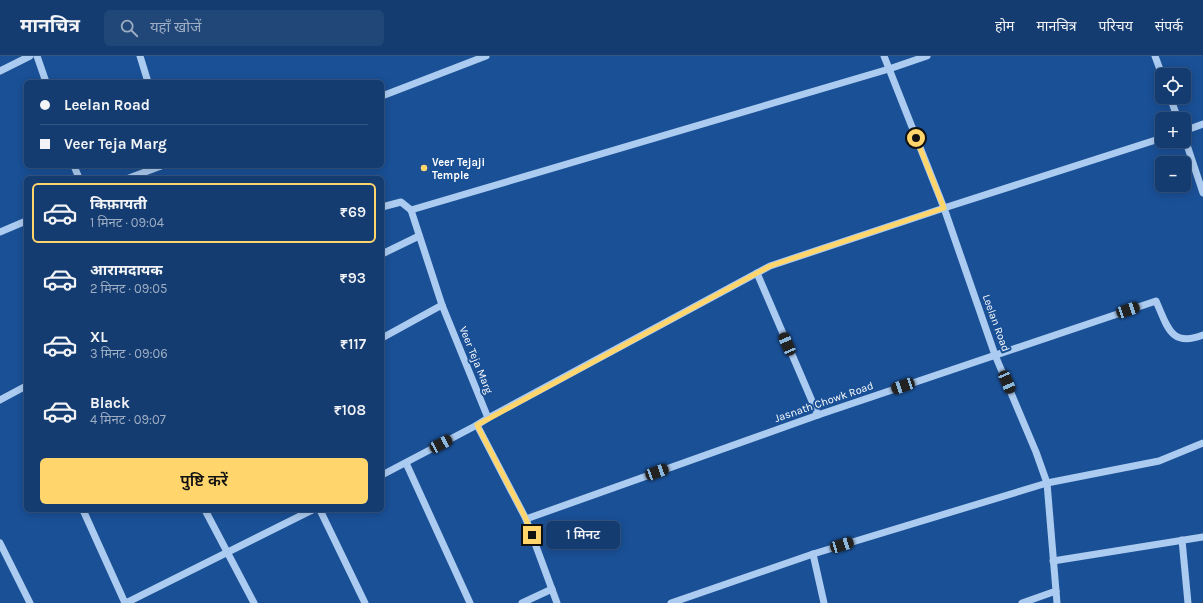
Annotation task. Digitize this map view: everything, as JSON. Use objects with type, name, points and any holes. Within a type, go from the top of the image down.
[{"type":"street","points":[[0,71],[30,56]]},
{"type":"street","points":[[37,56],[45,80]]},
{"type":"street","points":[[140,56],[147,80]]},
{"type":"street","points":[[384,95],[486,56]]},
{"type":"street","name":"Leelan Road","points":[[884,56],[944,208],[995,355],[1036,452],[1047,483],[1057,603]]},
{"type":"street","points":[[384,206],[401,202],[411,210],[889,69],[927,56]]},
{"type":"street","points":[[1155,56],[1159,68]]},
{"type":"street","points":[[1191,128],[1203,124]]},
{"type":"street","points":[[384,474],[770,266],[1155,140]]},
{"type":"street","points":[[1188,148],[1203,192]]},
{"type":"street","points":[[134,176],[156,168]]},
{"type":"street","name":"Veer Teja Marg","points":[[411,210],[442,305],[488,418]]},
{"type":"street","points":[[0,232],[24,222]]},
{"type":"street","points":[[384,253],[419,236]]},
{"type":"street","points":[[757,273],[818,415]]},
{"type":"street","name":"Jasnath Chowk Road","points":[[526,519],[818,415],[1156,301],[1169,330],[1176,337],[1185,339],[1196,338],[1203,335]]},
{"type":"street","points":[[384,337],[442,305]]},
{"type":"street","points":[[0,400],[24,387]]},
{"type":"street","points":[[477,425],[526,519],[557,603]]},
{"type":"street","points":[[671,603],[813,554],[1047,483],[1159,461],[1203,443]]},
{"type":"street","points":[[406,463],[470,603]]},
{"type":"street","points":[[84,512],[126,603],[308,512]]},
{"type":"street","points":[[206,512],[254,603]]},
{"type":"street","points":[[321,512],[365,603]]},
{"type":"street","points":[[1053,561],[1203,537]]},
{"type":"street","points":[[1182,540],[1188,603]]},
{"type":"street","points":[[0,542],[30,603]]},
{"type":"street","points":[[813,554],[824,603]]},
{"type":"street","points":[[522,603],[552,589]]},
{"type":"street","points":[[1022,603],[1056,591]]},
{"type":"place","name":"Veer Tejaji Temple","points":[[424,168]]},
{"type":"route","points":[[532,535],[526,519],[477,425],[770,266],[944,208],[916,138]]}]
